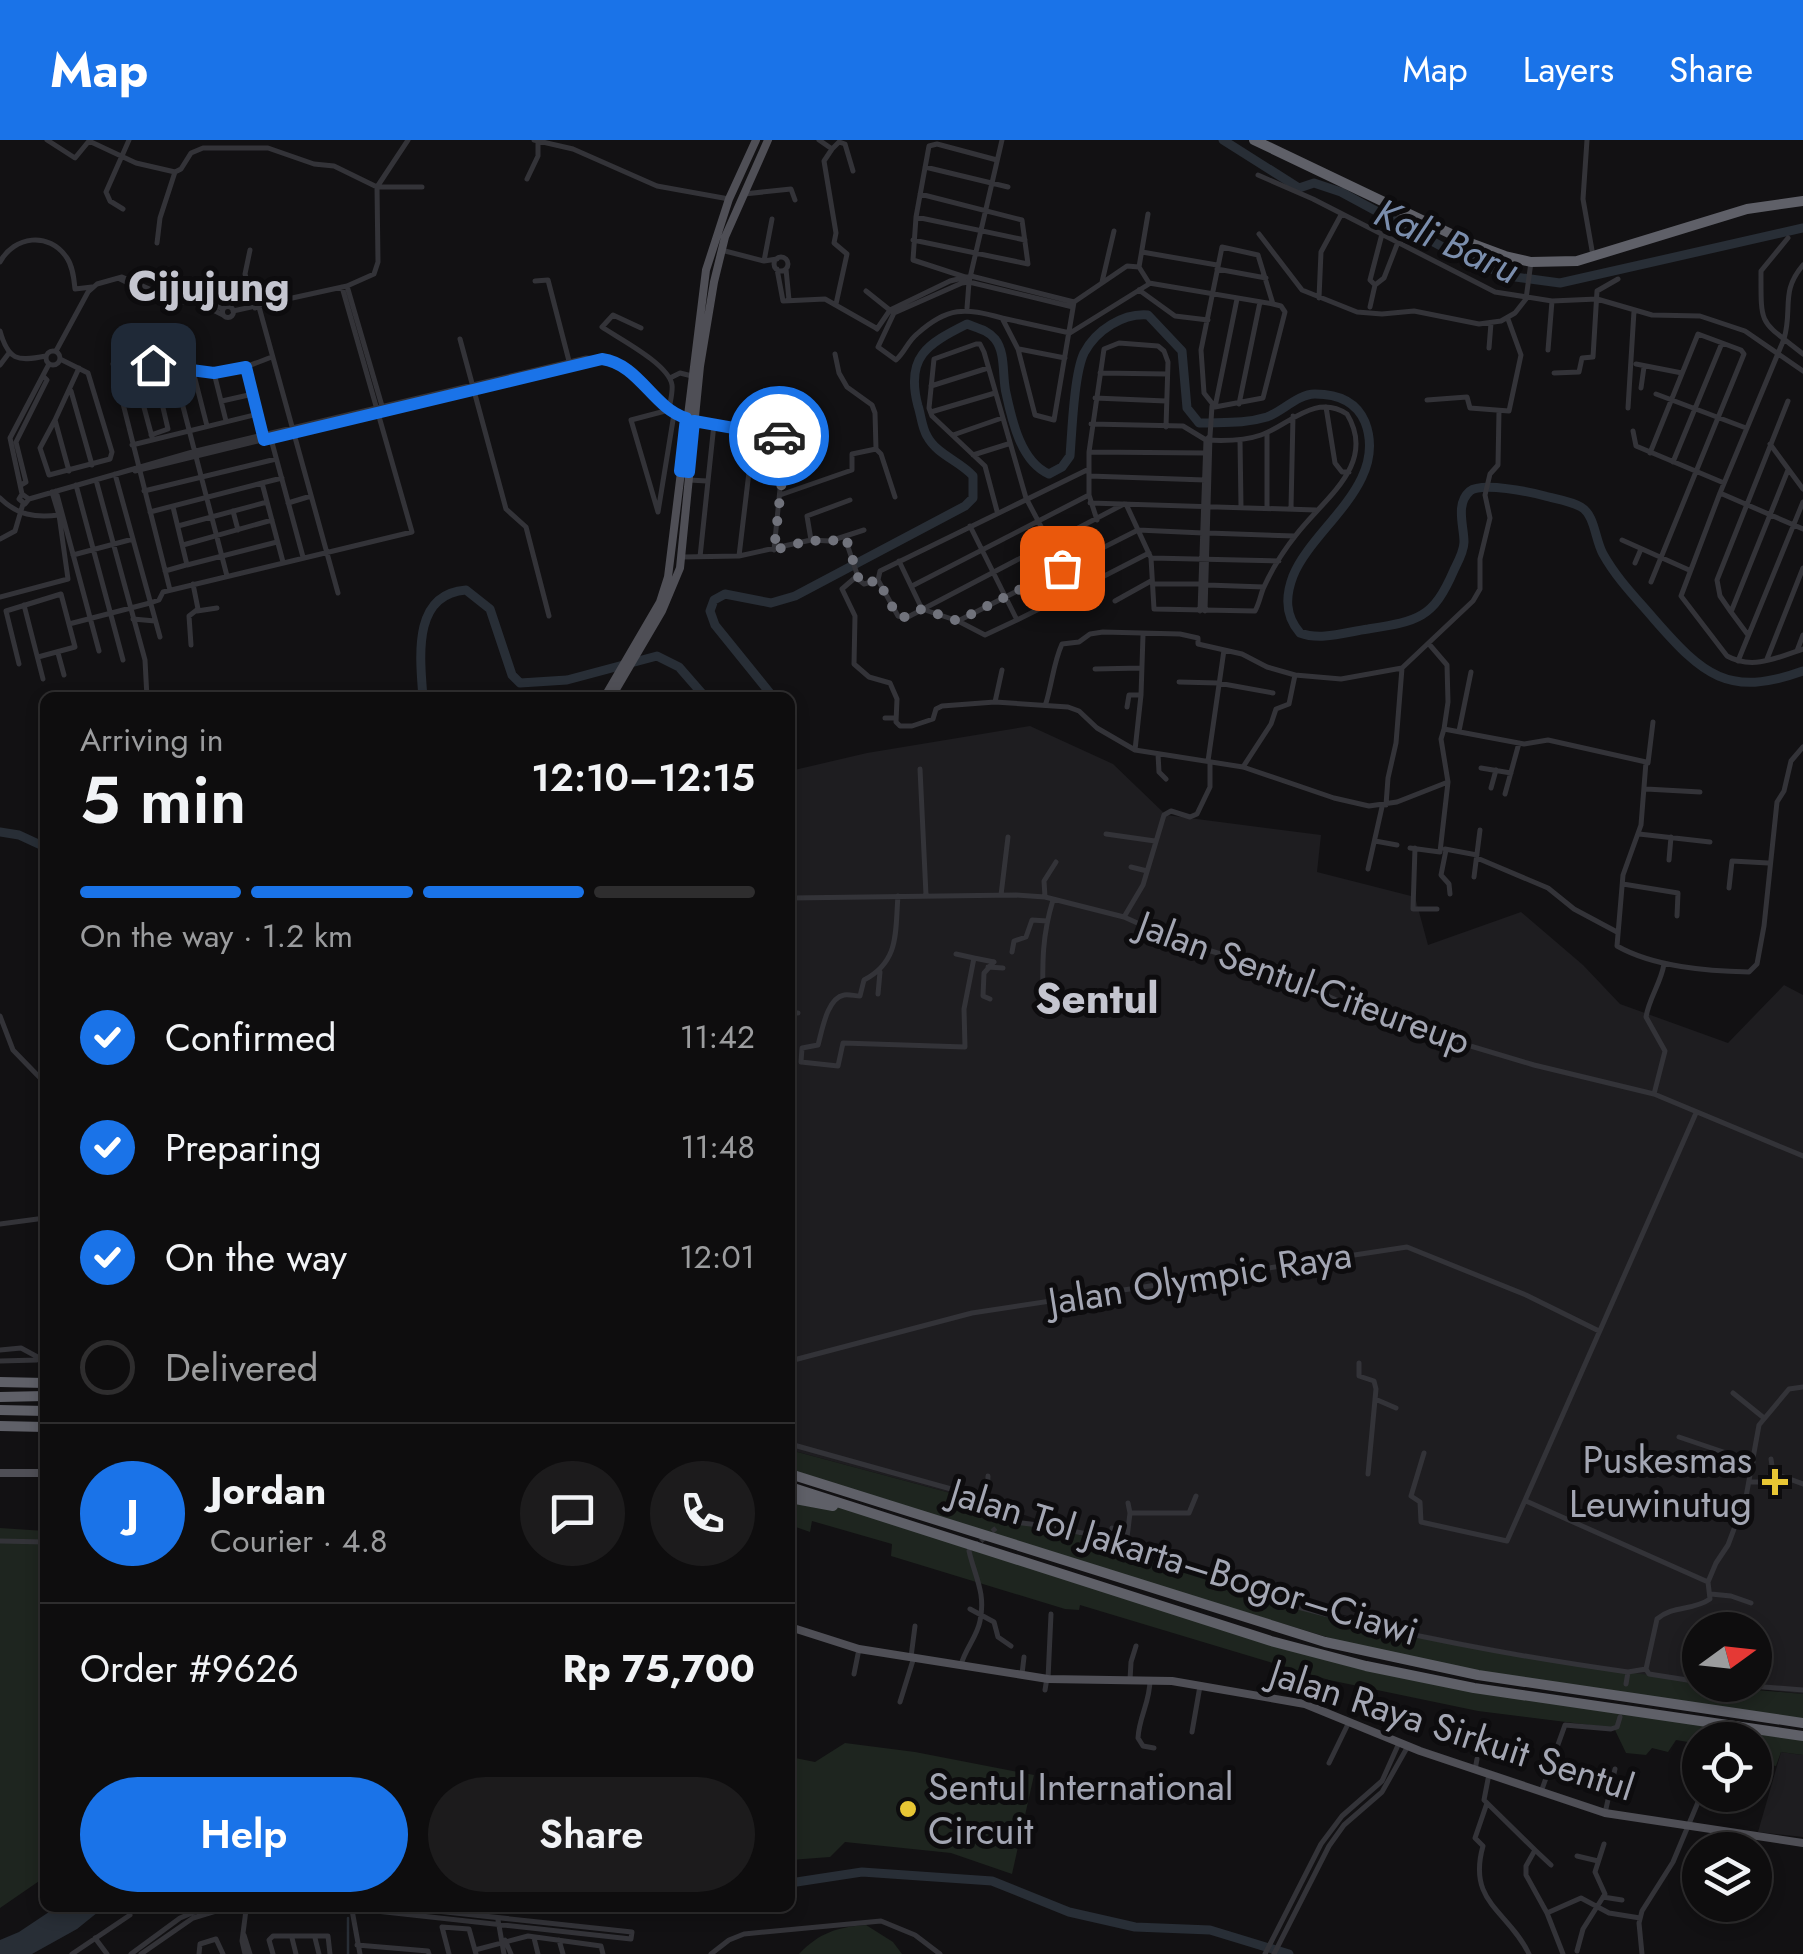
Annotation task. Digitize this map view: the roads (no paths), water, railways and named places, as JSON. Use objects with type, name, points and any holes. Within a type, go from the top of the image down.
[{"type":"highway","points":[[1254,140],[1398,218],[1505,256],[1530,272],[1746,204],[1803,198]]},
{"type":"highway","points":[[1266,140],[1506,251],[1556,257],[1592,254]]},
{"type":"highway","points":[[0,1382],[40,1383]]},
{"type":"highway","points":[[0,1397],[40,1396]]},
{"type":"highway","points":[[0,1410],[40,1410]]},
{"type":"highway","points":[[0,1426],[40,1427]]},
{"type":"highway","name":"Jalan Tol Jakarta–Bogor–Ciawi","points":[[795,1476],[1336,1645],[1462,1672],[1803,1724]]},
{"type":"highway","name":"Jalan Tol Jakarta–Bogor–Ciawi","points":[[795,1489],[1271,1641],[1356,1664],[1474,1688],[1803,1736]]},
{"type":"highway","points":[[795,1499],[863,1510]]},
{"type":"main road","points":[[704,317],[706,270],[729,200],[756,140]]},
{"type":"main road","points":[[611,692],[669,598],[682,557],[690,420],[704,317],[721,250],[768,140]]},
{"type":"main road","points":[[645,634],[668,577],[685,477]]},
{"type":"main road","points":[[0,1473],[40,1473]]},
{"type":"main road","name":"Jalan Raya Sirkuit Sentul","points":[[795,1629],[858,1649],[1022,1675],[1200,1684],[1305,1704],[1404,1745],[1476,1764],[1489,1774],[1605,1813],[1803,1843]]},
{"type":"street","points":[[48,140],[75,158],[89,140],[120,156],[175,172],[191,153],[202,148],[268,148],[314,164],[334,166],[377,187],[422,187]]},
{"type":"street","points":[[0,262],[15,245],[35,239],[55,246],[67,258],[76,289],[116,279],[128,281],[167,302],[192,301],[230,317],[233,311],[345,286],[372,277],[378,267],[377,187],[408,140]]},
{"type":"street","points":[[526,179],[538,156],[536,140],[582,152],[657,186],[729,200]]},
{"type":"street","points":[[819,140],[832,148]]},
{"type":"street","points":[[967,308],[968,278],[1002,140]]},
{"type":"street","points":[[1586,140],[1583,199],[1592,254]]},
{"type":"street","points":[[836,304],[847,256],[834,244],[836,233],[824,161],[840,141],[846,144],[853,171]]},
{"type":"street","points":[[123,209],[106,197],[120,156],[129,143]]},
{"type":"street","points":[[997,160],[937,144],[929,146],[916,217],[913,261],[1073,305]]},
{"type":"street","points":[[925,168],[1008,187]]},
{"type":"street","points":[[157,243],[160,218],[175,172]]},
{"type":"street","points":[[1258,175],[1495,292],[1552,301],[1597,299],[1660,316],[1700,316],[1746,330],[1803,371]]},
{"type":"street","points":[[744,194],[790,189],[796,200]]},
{"type":"street","points":[[913,240],[1028,264],[1022,220],[920,194]]},
{"type":"street","points":[[1138,268],[1148,214]]},
{"type":"street","points":[[1319,298],[1321,252],[1341,215]]},
{"type":"street","points":[[916,217],[1025,240]]},
{"type":"street","points":[[1375,285],[1370,280],[1371,271],[1385,235],[1398,218]]},
{"type":"street","points":[[764,261],[772,220]]},
{"type":"street","points":[[1101,284],[1114,231]]},
{"type":"street","points":[[1260,234],[1300,286],[1319,298],[1357,312],[1414,311],[1491,323],[1508,318],[1526,299],[1530,272]]},
{"type":"street","points":[[1788,238],[1760,270],[1762,319],[1803,354]]},
{"type":"street","points":[[1370,306],[1375,285],[1384,278],[1398,242]]},
{"type":"street","points":[[1213,408],[1204,393],[1201,350],[1222,248],[1245,250],[1262,259],[1273,304]]},
{"type":"street","points":[[250,250],[244,274],[272,356],[338,592]]},
{"type":"street","points":[[721,250],[786,269]]},
{"type":"street","points":[[1142,252],[1266,278]]},
{"type":"street","points":[[777,258],[781,298],[816,298],[836,304],[880,331]]},
{"type":"street","points":[[764,261],[786,260],[786,297],[791,301]]},
{"type":"street","points":[[1803,265],[1788,285],[1790,321],[1784,339],[1681,596],[1727,656],[1738,662],[1750,664],[1800,650],[1803,635]]},
{"type":"street","points":[[1002,318],[1018,348],[1038,417],[1057,418],[1073,305],[1127,266],[1138,268],[1152,284],[1150,298]]},
{"type":"street","points":[[949,272],[950,281]]},
{"type":"street","points":[[968,278],[950,281],[892,312],[880,331],[879,350],[896,360],[916,334],[946,315],[967,308],[1070,333],[1152,284],[1281,306],[1284,312],[1266,393],[1258,400],[1213,408]]},
{"type":"street","points":[[892,312],[968,278]]},
{"type":"street","points":[[1554,373],[1580,372],[1582,358],[1593,357],[1597,290],[1618,279]]},
{"type":"street","points":[[536,281],[548,280],[570,364]]},
{"type":"street","points":[[56,351],[94,286]]},
{"type":"street","points":[[69,624],[150,603],[170,590],[192,584],[412,532],[345,286]]},
{"type":"street","points":[[1139,290],[1174,316],[1208,320]]},
{"type":"street","points":[[866,291],[892,312]]},
{"type":"street","points":[[1206,507],[1206,453],[1237,299]]},
{"type":"street","points":[[1548,350],[1552,301]]},
{"type":"street","points":[[1239,404],[1260,302]]},
{"type":"street","points":[[1628,408],[1634,311]]},
{"type":"street","points":[[641,328],[613,315],[602,327],[639,350],[670,378],[672,412],[658,512],[631,420],[672,412]]},
{"type":"street","points":[[1427,400],[1467,396],[1470,408],[1510,410],[1521,355],[1508,318]]},
{"type":"street","points":[[1489,348],[1491,323]]},
{"type":"street","points":[[0,331],[8,353],[23,359],[56,351]]},
{"type":"street","points":[[1650,453],[1698,334],[1744,354],[1651,582]]},
{"type":"street","points":[[460,339],[506,508],[526,527],[549,616]]},
{"type":"street","points":[[1097,520],[1089,499],[1089,452],[1102,352],[1119,343],[1160,348],[1167,356],[1166,427]]},
{"type":"street","points":[[1673,462],[1722,343]]},
{"type":"street","points":[[985,466],[930,413],[934,359],[976,344],[982,346],[1026,498],[1074,591]]},
{"type":"street","points":[[1018,348],[1065,358]]},
{"type":"street","points":[[56,351],[60,358],[80,368],[88,373],[112,452],[110,459],[49,475],[40,448],[80,368]]},
{"type":"street","points":[[0,366],[8,353]]},
{"type":"street","points":[[835,354],[847,387],[872,405],[876,449],[895,497]]},
{"type":"street","points":[[46,356],[50,364]]},
{"type":"street","points":[[170,590],[136,470],[113,366],[132,363],[214,373],[246,367],[272,356]]},
{"type":"street","points":[[50,364],[58,364],[60,358]]},
{"type":"street","points":[[0,539],[16,531],[22,504],[29,499],[197,453],[593,359],[610,360],[628,370],[672,412],[690,420],[785,438],[774,550]]},
{"type":"street","points":[[132,363],[152,437]]},
{"type":"street","points":[[29,499],[22,494],[10,438],[34,400],[50,364]]},
{"type":"street","points":[[1636,364],[1682,374]]},
{"type":"street","points":[[132,445],[168,429],[153,365]]},
{"type":"street","points":[[1642,388],[1644,366]]},
{"type":"street","points":[[246,367],[302,556]]},
{"type":"street","points":[[173,368],[227,576]]},
{"type":"street","points":[[931,386],[988,368]]},
{"type":"street","points":[[670,378],[695,369]]},
{"type":"street","points":[[193,371],[207,426]]},
{"type":"street","points":[[214,373],[226,421]]},
{"type":"street","points":[[1098,373],[1167,374]]},
{"type":"street","points":[[70,389],[92,465]]},
{"type":"street","points":[[930,413],[995,393]]},
{"type":"street","points":[[221,401],[253,394]]},
{"type":"street","points":[[1656,394],[1746,428]]},
{"type":"street","points":[[1095,398],[1166,401]]},
{"type":"street","points":[[1748,635],[1720,596],[1717,580],[1788,401]]},
{"type":"street","points":[[63,404],[76,411]]},
{"type":"street","points":[[1091,424],[1186,427],[1209,436],[1240,440],[1267,434],[1293,416],[1326,407],[1347,414],[1354,429],[1355,455],[1349,472],[1339,490],[1295,536],[1264,587],[1255,611],[1155,610],[1150,555],[1125,504]]},
{"type":"street","points":[[1326,407],[1335,463],[1342,472],[1349,472]]},
{"type":"street","points":[[1046,704],[1062,644],[1080,642],[1090,634],[1103,632],[1198,638],[1198,644],[1242,654],[1266,667],[1294,675],[1341,678],[1402,668],[1478,594],[1480,559],[1490,518],[1485,495],[1489,478],[1498,465],[1500,412]]},
{"type":"street","points":[[152,437],[258,414]]},
{"type":"street","points":[[1291,509],[1293,416]]},
{"type":"street","points":[[952,435],[1002,418]]},
{"type":"street","points":[[55,420],[70,471]]},
{"type":"street","points":[[700,558],[714,424]]},
{"type":"street","points":[[739,556],[754,430]]},
{"type":"street","points":[[1633,431],[1636,446],[1724,483]]},
{"type":"street","points":[[1266,508],[1267,434]]},
{"type":"street","points":[[1203,611],[1209,436]]},
{"type":"street","points":[[1240,440],[1241,508]]},
{"type":"street","points":[[973,454],[1009,444]]},
{"type":"street","points":[[1770,444],[1803,489]]},
{"type":"street","points":[[779,495],[852,470],[852,454],[876,449]]},
{"type":"street","points":[[982,452],[997,511]]},
{"type":"street","points":[[1089,452],[1206,453]]},
{"type":"street","points":[[144,491],[276,459]]},
{"type":"street","points":[[1732,612],[1788,470]]},
{"type":"street","points":[[1125,504],[901,618],[878,580],[880,571],[899,561],[997,511],[1089,472],[1205,480]]},
{"type":"street","points":[[116,474],[160,637]]},
{"type":"street","points":[[685,477],[707,482]]},
{"type":"street","points":[[149,512],[282,478]]},
{"type":"street","points":[[96,480],[147,670],[147,692]]},
{"type":"street","points":[[262,483],[282,562]]},
{"type":"street","points":[[76,485],[122,660]]},
{"type":"street","points":[[0,597],[68,579],[54,492]]},
{"type":"street","points":[[54,492],[99,651]]},
{"type":"street","points":[[1720,493],[1803,529]]},
{"type":"street","points":[[22,494],[22,504]]},
{"type":"street","points":[[288,503],[311,496]]},
{"type":"street","points":[[0,498],[9,509],[20,513],[59,515]]},
{"type":"street","points":[[912,586],[1089,499],[1125,504],[1316,510]]},
{"type":"street","points":[[811,540],[806,516],[850,500]]},
{"type":"street","points":[[178,526],[267,502]]},
{"type":"street","points":[[1738,662],[1803,502]]},
{"type":"street","points":[[173,506],[187,564]]},
{"type":"street","points":[[233,512],[238,530]]},
{"type":"street","points":[[182,545],[272,520]]},
{"type":"street","points":[[970,526],[1017,620]]},
{"type":"street","points":[[682,557],[739,556],[811,540],[846,538],[864,530]]},
{"type":"street","points":[[958,621],[1138,530],[1295,536]]},
{"type":"street","points":[[846,538],[864,584],[878,580]]},
{"type":"street","points":[[73,555],[132,539]]},
{"type":"street","points":[[1622,540],[1690,570]]},
{"type":"street","points":[[165,570],[277,542]]},
{"type":"street","points":[[1635,564],[1641,549]]},
{"type":"street","points":[[899,561],[922,609],[985,635],[1150,555],[1280,561]]},
{"type":"street","points":[[1767,660],[1803,568]]},
{"type":"street","points":[[857,574],[842,589],[855,616],[854,664],[869,677],[890,683],[897,699],[900,726],[933,719],[940,706],[1046,704],[1079,711],[1097,728],[1135,750],[1243,768],[1334,798],[1384,806],[1448,782]]},
{"type":"street","points":[[1114,601],[1152,582],[1264,587]]},
{"type":"street","points":[[192,584],[197,611]]},
{"type":"street","points":[[19,664],[6,611],[61,592],[75,647],[38,657]]},
{"type":"street","points":[[24,605],[42,679]]},
{"type":"street","points":[[191,645],[189,616],[217,608]]},
{"type":"street","points":[[133,619],[156,620]]},
{"type":"street","points":[[1135,750],[1142,694],[1143,634]]},
{"type":"street","points":[[1428,643],[1447,666],[1448,702],[1441,739],[1448,782],[1441,874],[1449,884],[1450,894]]},
{"type":"street","points":[[1124,916],[1139,892],[1166,812],[1190,817],[1198,814],[1210,787],[1209,762],[1224,650]]},
{"type":"street","points":[[58,653],[64,675]]},
{"type":"street","points":[[1095,669],[1142,668]]},
{"type":"street","points":[[1368,869],[1396,743],[1402,668]]},
{"type":"street","points":[[994,702],[1002,670]]},
{"type":"street","points":[[1459,732],[1471,672]]},
{"type":"street","points":[[1243,768],[1276,709],[1289,704],[1294,675]]},
{"type":"street","points":[[1179,682],[1218,683],[1273,692]]},
{"type":"street","points":[[1127,707],[1129,695],[1142,694]]},
{"type":"street","points":[[884,718],[906,715]]},
{"type":"street","points":[[1653,722],[1639,834],[1624,870],[1617,932],[1619,948],[1664,962],[1727,971],[1753,969],[1764,926],[1777,802],[1784,791],[1791,761],[1803,747]]},
{"type":"street","points":[[1444,729],[1519,744],[1548,740],[1648,763]]},
{"type":"street","points":[[1505,794],[1519,744]]},
{"type":"street","points":[[1158,754],[1158,770],[1166,779]]},
{"type":"street","points":[[1481,768],[1511,773]]},
{"type":"street","points":[[920,769],[926,895]]},
{"type":"street","points":[[1491,788],[1496,770]]},
{"type":"street","points":[[1646,789],[1700,792]]},
{"type":"street","points":[[1474,877],[1480,830]]},
{"type":"street","points":[[1106,834],[1155,841]]},
{"type":"street","points":[[1639,834],[1710,842]]},
{"type":"street","points":[[1001,894],[1008,836]]},
{"type":"street","points":[[1669,860],[1672,837]]},
{"type":"street","points":[[1375,841],[1396,845]]},
{"type":"street","points":[[1437,909],[1413,909],[1412,848],[1440,852],[1444,849],[1476,857],[1548,888],[1617,932]]},
{"type":"street","points":[[1730,888],[1732,861],[1768,864]]},
{"type":"street","points":[[1045,897],[1044,881],[1056,862]]},
{"type":"street","points":[[1131,867],[1147,871]]},
{"type":"street","points":[[1623,884],[1678,893],[1677,916]]},
{"type":"street","name":"Jalan Sentul-Citeureup","points":[[795,898],[866,900],[1001,894],[1045,897],[1124,916],[1172,939],[1262,967],[1414,1031],[1654,1094],[1803,1156]]},
{"type":"street","points":[[898,896],[887,964],[863,981],[860,996],[840,996],[825,1014],[818,1046],[802,1048],[803,1064],[838,1066],[843,1043],[966,1047],[964,1009],[974,958]]},
{"type":"street","points":[[1043,1016],[1045,969],[1041,946],[1053,900]]},
{"type":"street","points":[[1012,952],[1014,941],[1025,938],[1033,919],[1046,921]]},
{"type":"street","points":[[956,954],[994,962],[984,973],[983,994],[990,999]]},
{"type":"street","points":[[1654,1094],[1666,1051],[1646,1017],[1661,981],[1664,962]]},
{"type":"street","points":[[988,967],[1003,968]]},
{"type":"street","points":[[878,994],[880,972]]},
{"type":"street","points":[[0,1016],[14,1050],[40,1079]]},
{"type":"street","points":[[1424,1453],[1411,1492],[1420,1502],[1418,1516],[1422,1524],[1507,1541],[1696,1113]]},
{"type":"street","points":[[0,1224],[40,1219]]},
{"type":"street","name":"Jalan Olympic Raya","points":[[795,1360],[972,1314],[1407,1247],[1599,1331]]},
{"type":"street","points":[[0,1350],[21,1348],[40,1358]]},
{"type":"street","points":[[0,1361],[40,1360]]},
{"type":"street","points":[[1359,1362],[1358,1376],[1374,1383],[1368,1474]]},
{"type":"street","points":[[1646,1669],[1658,1619],[1675,1608],[1704,1604],[1711,1594],[1708,1582],[1750,1482],[1759,1425],[1789,1389],[1803,1388]]},
{"type":"street","points":[[1733,1393],[1764,1418]]},
{"type":"street","points":[[1375,1399],[1396,1408]]},
{"type":"street","points":[[1679,1437],[1753,1462]]},
{"type":"street","points":[[1713,1449],[1717,1437]]},
{"type":"street","points":[[795,1445],[987,1500],[999,1506],[1000,1521],[996,1528]]},
{"type":"street","points":[[1750,1482],[1763,1482],[1772,1472],[1771,1460]]},
{"type":"street","points":[[1772,1472],[1803,1484]]},
{"type":"street","points":[[987,1500],[988,1476]]},
{"type":"street","points":[[1130,1514],[1189,1513],[1196,1496]]},
{"type":"street","points":[[1526,1501],[1708,1582]]},
{"type":"street","points":[[1126,1544],[1128,1503]]},
{"type":"street","points":[[1000,1521],[1090,1534],[1126,1544],[1200,1570],[1238,1590],[1363,1625],[1628,1672],[1646,1669]]},
{"type":"street","points":[[1112,1528],[1114,1538],[1126,1544]]},
{"type":"street","points":[[0,1541],[40,1542]]},
{"type":"street","points":[[962,1665],[980,1621],[982,1587],[969,1551]]},
{"type":"street","points":[[1711,1594],[1751,1603]]},
{"type":"street","points":[[970,1609],[994,1622],[998,1636],[1011,1646]]},
{"type":"street","points":[[1044,1690],[1051,1614]]},
{"type":"street","points":[[900,1702],[912,1657],[915,1626]]},
{"type":"street","points":[[1130,1680],[1130,1662],[1136,1646]]},
{"type":"street","points":[[854,1674],[858,1649]]},
{"type":"street","points":[[1022,1675],[1024,1657]]},
{"type":"street","points":[[1646,1669],[1650,1674],[1682,1679]]},
{"type":"street","points":[[1626,1684],[1628,1672]]},
{"type":"street","points":[[1150,1680],[1150,1701],[1138,1738],[1143,1746],[1154,1748]]},
{"type":"street","points":[[1192,1732],[1200,1684]]},
{"type":"street","points":[[1772,1688],[1803,1690]]},
{"type":"street","points":[[1541,1792],[1564,1725],[1611,1729],[1617,1727],[1620,1718]]},
{"type":"street","points":[[1328,1763],[1350,1721]]},
{"type":"street","points":[[1265,1954],[1344,1825],[1382,1792],[1404,1745]]},
{"type":"street","points":[[1605,1813],[1616,1769]]},
{"type":"street","points":[[1489,1774],[1483,1796],[1487,1803],[1551,1865]]},
{"type":"street","points":[[1487,1803],[1475,1838],[1483,1846],[1478,1877],[1492,1908],[1518,1932],[1530,1954]]},
{"type":"street","points":[[1642,1954],[1640,1918],[1673,1862],[1694,1812]]},
{"type":"street","points":[[1577,1951],[1583,1929],[1605,1890],[1595,1872],[1604,1844]]},
{"type":"street","points":[[1535,1850],[1525,1870],[1564,1954]]},
{"type":"street","points":[[1577,1856],[1598,1861]]},
{"type":"street","points":[[1603,1897],[1622,1900]]},
{"type":"street","points":[[1547,1913],[1582,1898],[1610,1913],[1640,1918]]},
{"type":"street","points":[[130,1954],[194,1912]]},
{"type":"street","points":[[141,1954],[193,1918],[222,1912]]},
{"type":"street","points":[[242,1912],[248,1954]]},
{"type":"street","points":[[356,1912],[360,1954]]},
{"type":"street","points":[[378,1912],[502,1929],[631,1939],[632,1932],[502,1929],[476,1952],[469,1929],[442,1926],[450,1954]]},
{"type":"street","points":[[428,1912],[533,1936],[600,1946],[603,1954]]},
{"type":"street","points":[[72,1954],[130,1915]]},
{"type":"street","points":[[711,1954],[744,1934],[875,1921],[915,1934],[943,1954]]},
{"type":"street","points":[[502,1929],[507,1954]]},
{"type":"street","points":[[1274,1954],[1281,1929]]},
{"type":"street","points":[[292,1936],[296,1954]]},
{"type":"street","points":[[273,1954],[270,1938],[292,1936],[330,1938],[330,1954]]},
{"type":"street","points":[[314,1936],[320,1954]]},
{"type":"street","points":[[533,1936],[538,1954]]},
{"type":"street","points":[[95,1938],[107,1954]]},
{"type":"street","points":[[199,1954],[200,1944],[216,1938],[222,1954]]},
{"type":"street","points":[[559,1940],[562,1954]]},
{"type":"street","points":[[580,1943],[583,1954]]},
{"type":"street","points":[[357,1945],[429,1954]]},
{"type":"waterway","name":"Kali Baru","points":[[1223,140],[1299,188],[1314,183],[1341,192],[1452,252],[1508,276],[1560,283],[1803,228]]},
{"type":"waterway","points":[[769,692],[715,625],[710,611],[714,600],[725,594],[771,603],[795,596],[965,506],[973,498],[973,476],[937,448],[923,425],[915,375],[917,364],[930,346],[967,324],[992,336],[1001,351],[1006,393],[1019,440],[1031,460],[1049,474],[1062,467],[1070,456],[1076,388],[1084,353],[1111,325],[1139,315],[1148,315],[1182,351],[1187,408],[1199,423],[1258,419],[1315,394],[1345,400],[1365,422],[1370,444],[1367,465],[1358,485],[1303,558],[1290,584],[1289,613],[1300,633],[1334,635],[1422,615],[1439,599],[1462,553],[1465,496],[1476,488],[1495,488],[1563,500],[1586,511],[1614,572],[1671,638],[1703,667],[1736,681],[1755,682],[1803,671]]},
{"type":"waterway","points":[[423,692],[421,647],[428,615],[449,594],[466,590],[490,609],[512,675],[520,683],[567,680],[657,656],[679,667],[701,692]]},
{"type":"waterway","points":[[0,832],[40,845]]},
{"type":"waterway","points":[[795,1882],[862,1872],[992,1881],[1069,1912],[1135,1927],[1210,1930],[1289,1954]]},
{"type":"waterway","points":[[348,1918],[348,1954]]},
{"type":"tunnel","points":[[975,1546],[996,1528]]},
{"type":"place","name":"Puskesmas Leuwinutug","points":[[1775,1482]]},
{"type":"place","name":"Sentul International Circuit","points":[[908,1809]]},
{"type":"district","name":"Cijujung","points":[[209,286]]},
{"type":"district","name":"Sentul","points":[[1097,998]]}]
